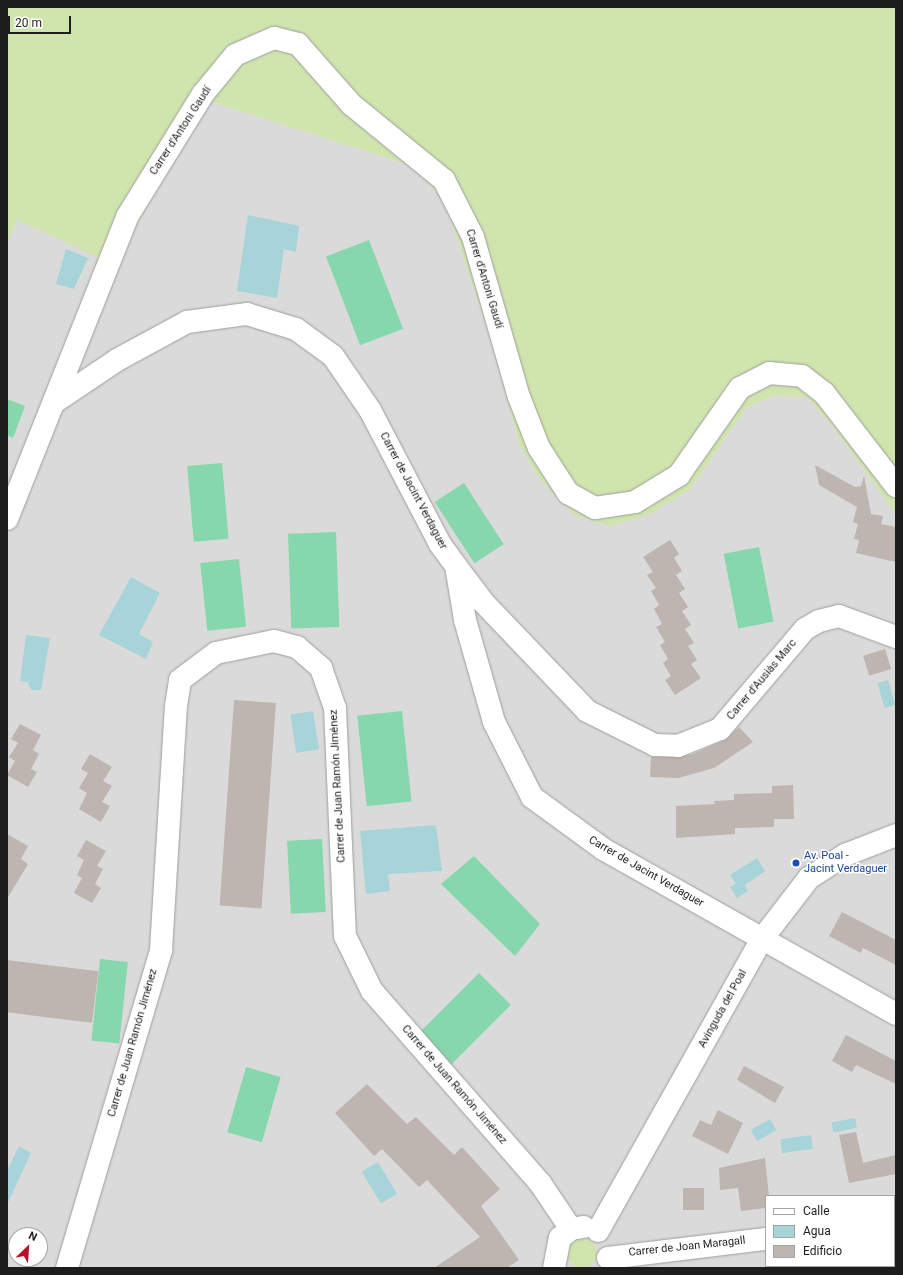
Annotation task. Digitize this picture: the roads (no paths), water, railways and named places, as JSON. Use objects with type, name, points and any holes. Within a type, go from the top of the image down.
[{"type":"street","name":"Carrer d'Antoni Gaudí","points":[[7,519],[56,401],[103,273],[131,211],[203,94],[235,55],[274,38],[298,44],[352,105],[444,180],[473,237],[519,397],[539,448],[568,493],[596,508],[635,502],[679,475],[740,388],[769,373],[802,376],[824,393],[896,486]]},
{"type":"street","name":"Carrer de Jacint Verdaguer","points":[[56,401],[117,360],[187,322],[247,314],[296,329],[333,356],[370,410],[440,544],[456,566],[465,620],[494,722],[532,797],[603,849],[896,1014]]},
{"type":"street","name":"Carrer d'Ausiàs Marc","points":[[456,566],[482,601],[587,711],[655,745],[678,746],[720,729],[805,629],[819,621],[839,616],[896,637]]},
{"type":"street","name":"Carrer de Juan Ramón Jiménez","points":[[67,1268],[161,950],[176,706],[180,680],[216,653],[274,641],[298,647],[321,668],[335,708],[346,936],[372,991],[540,1183],[571,1229]]},
{"type":"street","name":"Avinguda del Poal","points":[[598,1232],[762,939],[809,878],[845,855],[896,835]]},
{"type":"street","points":[[557,1264],[560,1238],[571,1229],[584,1226],[598,1232],[604,1239],[606,1263]]},
{"type":"street","name":"Carrer de Joan Maragall","points":[[606,1263],[765,1239]]},
{"type":"water","points":[[248,215],[299,226],[296,252],[284,249],[277,298],[237,291]]},
{"type":"water","points":[[66,249],[88,258],[74,289],[56,284]]},
{"type":"water","points":[[131,577],[160,593],[139,634],[153,642],[146,659],[99,635]]},
{"type":"water","points":[[26,635],[50,638],[41,690],[31,690],[28,682],[20,681]]},
{"type":"water","points":[[888,680],[895,705],[885,708],[877,683]]},
{"type":"water","points":[[313,711],[319,750],[296,753],[290,715]]},
{"type":"water","points":[[436,825],[442,871],[388,874],[390,891],[366,894],[360,831]]},
{"type":"water","points":[[757,858],[765,871],[745,885],[748,891],[737,898],[730,887],[736,884],[730,875]]},
{"type":"water","points":[[855,1118],[857,1128],[833,1132],[831,1123]]},
{"type":"water","points":[[770,1119],[776,1130],[757,1141],[751,1130]]},
{"type":"water","points":[[811,1135],[813,1149],[782,1153],[780,1139]]},
{"type":"water","points":[[19,1146],[31,1153],[7,1205],[7,1171]]},
{"type":"water","points":[[378,1162],[397,1194],[381,1204],[362,1172]]},
{"type":"place","name":"Av. Poal - Jacint Verdaguer","points":[[796,863]]}]
